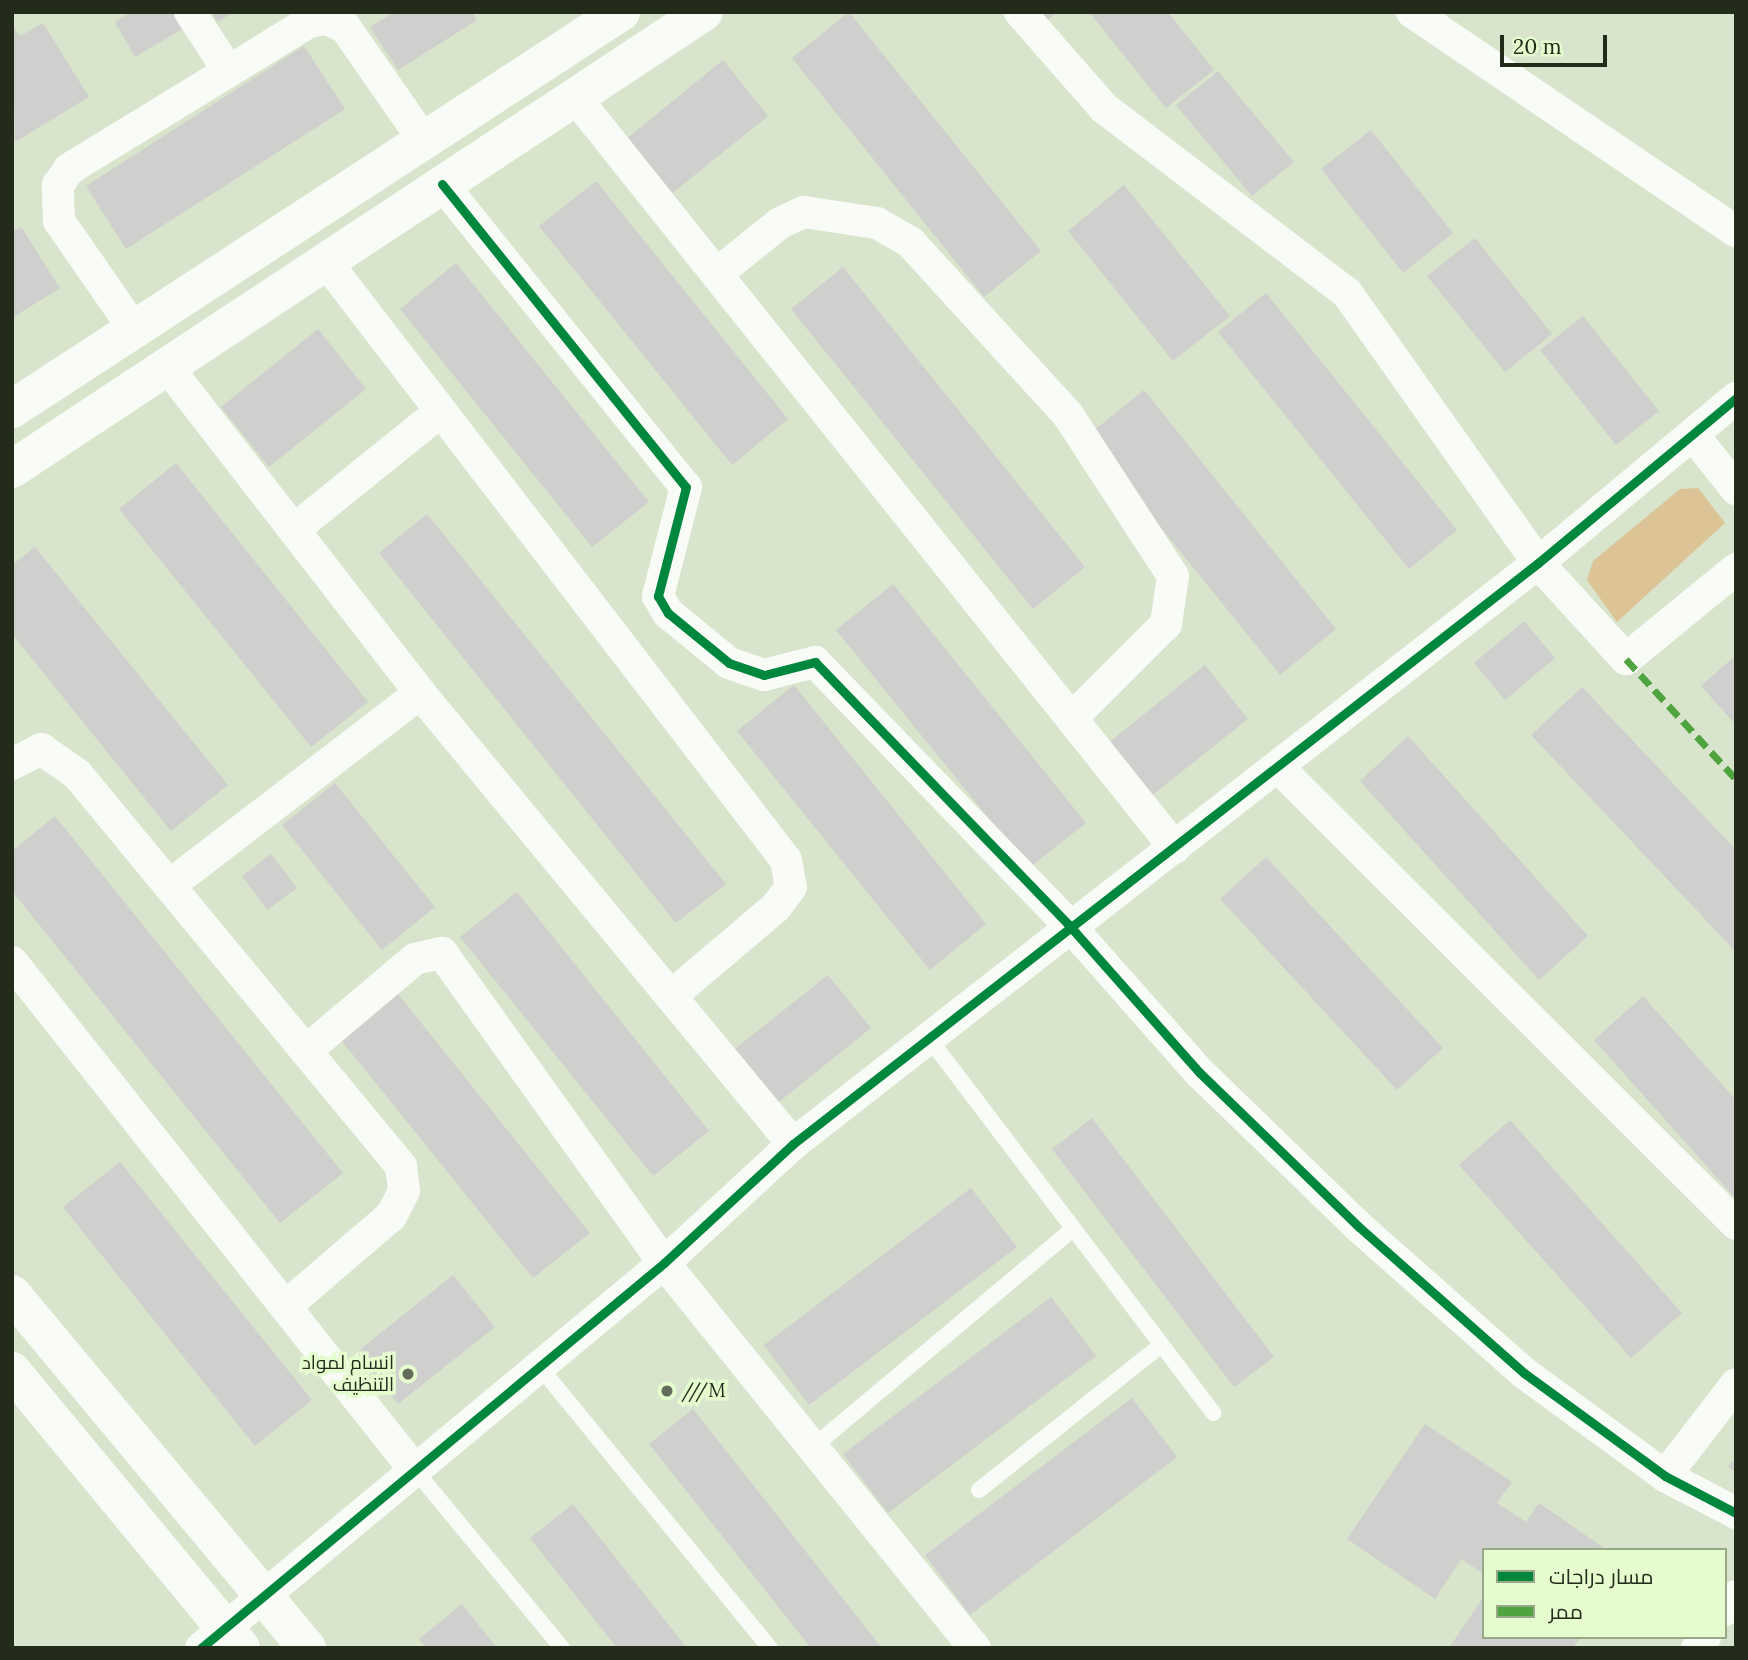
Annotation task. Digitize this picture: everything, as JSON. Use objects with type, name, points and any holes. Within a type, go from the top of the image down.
[{"type":"main road","points":[[12,409],[98,356],[621,12]]},
{"type":"main road","points":[[12,469],[169,369],[575,97],[684,17]]},
{"type":"main road","points":[[98,356],[126,397]]},
{"type":"main road","points":[[12,1294],[307,1648]]},
{"type":"main road","points":[[12,1371],[223,1642]]},
{"type":"street","points":[[190,12],[228,71]]},
{"type":"street","points":[[1020,12],[1104,108],[1347,293],[1538,563],[1626,659],[1736,569]]},
{"type":"street","points":[[1412,12],[1736,231]]},
{"type":"street","points":[[135,331],[59,222],[58,185],[69,169],[309,22],[326,19],[345,27],[425,142]]},
{"type":"street","points":[[575,97],[719,272],[1175,848]]},
{"type":"street","points":[[442,184],[686,487],[658,596],[668,613],[729,663],[764,675],[815,662],[1068,924],[1200,1073],[1359,1227],[1524,1373],[1665,1476],[1736,1513]]},
{"type":"street","points":[[719,272],[780,223],[804,212],[877,223],[911,243],[1068,415],[1173,576],[1166,624],[1072,719]]},
{"type":"street","points":[[327,263],[786,860],[791,887],[776,907],[671,996]]},
{"type":"street","points":[[169,369],[296,528],[420,693],[793,1144]]},
{"type":"street","points":[[223,1642],[265,1597],[414,1469],[664,1263],[793,1144],[1068,924],[1175,848],[1538,563],[1694,436],[1736,398]]},
{"type":"street","points":[[296,528],[441,411]]},
{"type":"street","points":[[1694,436],[1736,489]]},
{"type":"street","points":[[170,885],[420,693]]},
{"type":"street","points":[[12,764],[41,749],[57,756],[170,885],[384,1139],[401,1166],[404,1191],[391,1216],[286,1306]]},
{"type":"street","points":[[1278,767],[1736,1224]]},
{"type":"street","points":[[308,1049],[415,959],[442,953],[664,1263],[975,1648]]},
{"type":"street","points":[[12,962],[414,1469]]},
{"type":"street","points":[[1665,1476],[1736,1384]]},
{"type":"lane","points":[[928,1037],[1213,1413]]},
{"type":"lane","points":[[813,1447],[1073,1229]]},
{"type":"lane","points":[[979,1490],[1161,1345]]},
{"type":"lane","points":[[539,1366],[770,1648]]},
{"type":"lane","points":[[414,1469],[562,1648]]},
{"type":"shaded area","points":[[1698,488],[1725,523],[1617,622],[1587,580],[1593,561],[1680,489]]},
{"type":"building","points":[[131,12],[177,12],[186,27],[135,57],[115,22]]},
{"type":"building","points":[[211,12],[233,12],[218,22]]},
{"type":"building","points":[[394,12],[472,12],[477,20],[398,70],[370,27]]},
{"type":"building","points":[[849,12],[1041,251],[984,297],[792,58]]},
{"type":"building","points":[[1033,12],[1058,12],[1043,24]]},
{"type":"building","points":[[1089,12],[1168,12],[1214,70],[1166,108]]},
{"type":"building","points":[[43,23],[89,97],[15,142],[12,24],[20,36]]},
{"type":"building","points":[[304,46],[345,109],[126,249],[86,186]]},
{"type":"building","points":[[723,60],[768,116],[670,195],[625,140]]},
{"type":"building","points":[[1218,71],[1294,162],[1252,196],[1176,105]]},
{"type":"building","points":[[1371,130],[1453,233],[1403,273],[1321,169]]},
{"type":"building","points":[[596,181],[788,419],[732,465],[539,226]]},
{"type":"building","points":[[1124,185],[1230,316],[1173,361],[1068,231]]},
{"type":"building","points":[[21,227],[60,288],[12,318],[12,232]]},
{"type":"building","points":[[1475,238],[1552,334],[1505,372],[1427,276]]},
{"type":"building","points":[[456,263],[649,502],[592,547],[400,309]]},
{"type":"building","points":[[843,267],[1085,567],[1033,609],[791,309]]},
{"type":"building","points":[[1266,293],[1457,530],[1409,569],[1218,332]]},
{"type":"building","points":[[1583,316],[1659,411],[1616,445],[1540,350]]},
{"type":"building","points":[[318,329],[366,389],[269,467],[221,407]]},
{"type":"building","points":[[1144,390],[1336,629],[1280,675],[1087,436]]},
{"type":"building","points":[[176,463],[368,702],[311,747],[119,509]]},
{"type":"building","points":[[427,514],[726,884],[676,923],[379,553]]},
{"type":"building","points":[[35,547],[228,785],[171,831],[12,634],[12,565]]},
{"type":"building","points":[[893,584],[1086,823],[1029,868],[836,630]]},
{"type":"building","points":[[1524,621],[1555,658],[1505,700],[1474,663]]},
{"type":"building","points":[[1736,655],[1736,725],[1701,686]]},
{"type":"building","points":[[1205,665],[1248,719],[1150,797],[1107,744]]},
{"type":"building","points":[[794,685],[986,924],[930,970],[737,731]]},
{"type":"building","points":[[1582,687],[1736,850],[1736,952],[1531,735]]},
{"type":"building","points":[[1408,736],[1588,936],[1539,980],[1360,781]]},
{"type":"building","points":[[335,783],[435,907],[382,950],[282,825]]},
{"type":"building","points":[[55,816],[343,1173],[280,1223],[12,891],[12,851]]},
{"type":"building","points":[[271,854],[297,888],[267,910],[242,876]]},
{"type":"building","points":[[1266,857],[1443,1048],[1397,1090],[1220,899]]},
{"type":"building","points":[[517,892],[709,1131],[653,1176],[460,937]]},
{"type":"building","points":[[828,975],[871,1028],[774,1106],[731,1052]]},
{"type":"building","points":[[398,994],[590,1233],[533,1278],[341,1040]]},
{"type":"building","points":[[1643,996],[1736,1100],[1736,1199],[1594,1040]]},
{"type":"building","points":[[1092,1118],[1274,1357],[1234,1387],[1052,1149]]},
{"type":"building","points":[[1510,1120],[1682,1313],[1631,1358],[1459,1165]]},
{"type":"building","points":[[120,1162],[312,1400],[255,1446],[63,1207]]},
{"type":"building","points":[[971,1188],[1017,1247],[809,1405],[764,1345]]},
{"type":"building","points":[[453,1275],[495,1327],[398,1404],[357,1352]]},
{"type":"building","points":[[1051,1297],[1096,1356],[888,1513],[843,1454]]},
{"type":"building","points":[[1132,1398],[1177,1457],[970,1615],[925,1555]]},
{"type":"building","points":[[693,1409],[882,1648],[811,1648],[649,1444]]},
{"type":"building","points":[[1425,1424],[1512,1482],[1497,1503],[1526,1522],[1539,1503],[1604,1548],[1482,1548],[1482,1573],[1461,1559],[1435,1599],[1347,1539]]},
{"type":"building","points":[[1736,1458],[1736,1473],[1728,1466]]},
{"type":"building","points":[[573,1504],[687,1648],[617,1648],[530,1538]]},
{"type":"building","points":[[1482,1599],[1482,1639],[1579,1639],[1573,1648],[1449,1648]]},
{"type":"building","points":[[462,1604],[497,1648],[426,1648],[419,1639]]},
{"type":"marked path","points":[[1626,659],[1736,779]]},
{"type":"cycle path","points":[[442,184],[686,487],[658,596],[668,613],[729,663],[764,675],[815,662],[1068,924],[1200,1073],[1359,1227],[1524,1373],[1665,1476],[1736,1513]]},
{"type":"cycle path","points":[[201,1648],[664,1263],[793,1144],[1538,563],[1736,398]]},
{"type":"place","name":"انسام لمواد التنظيف","points":[[408,1374]]},
{"type":"place","name":"///M","points":[[667,1391]]}]
